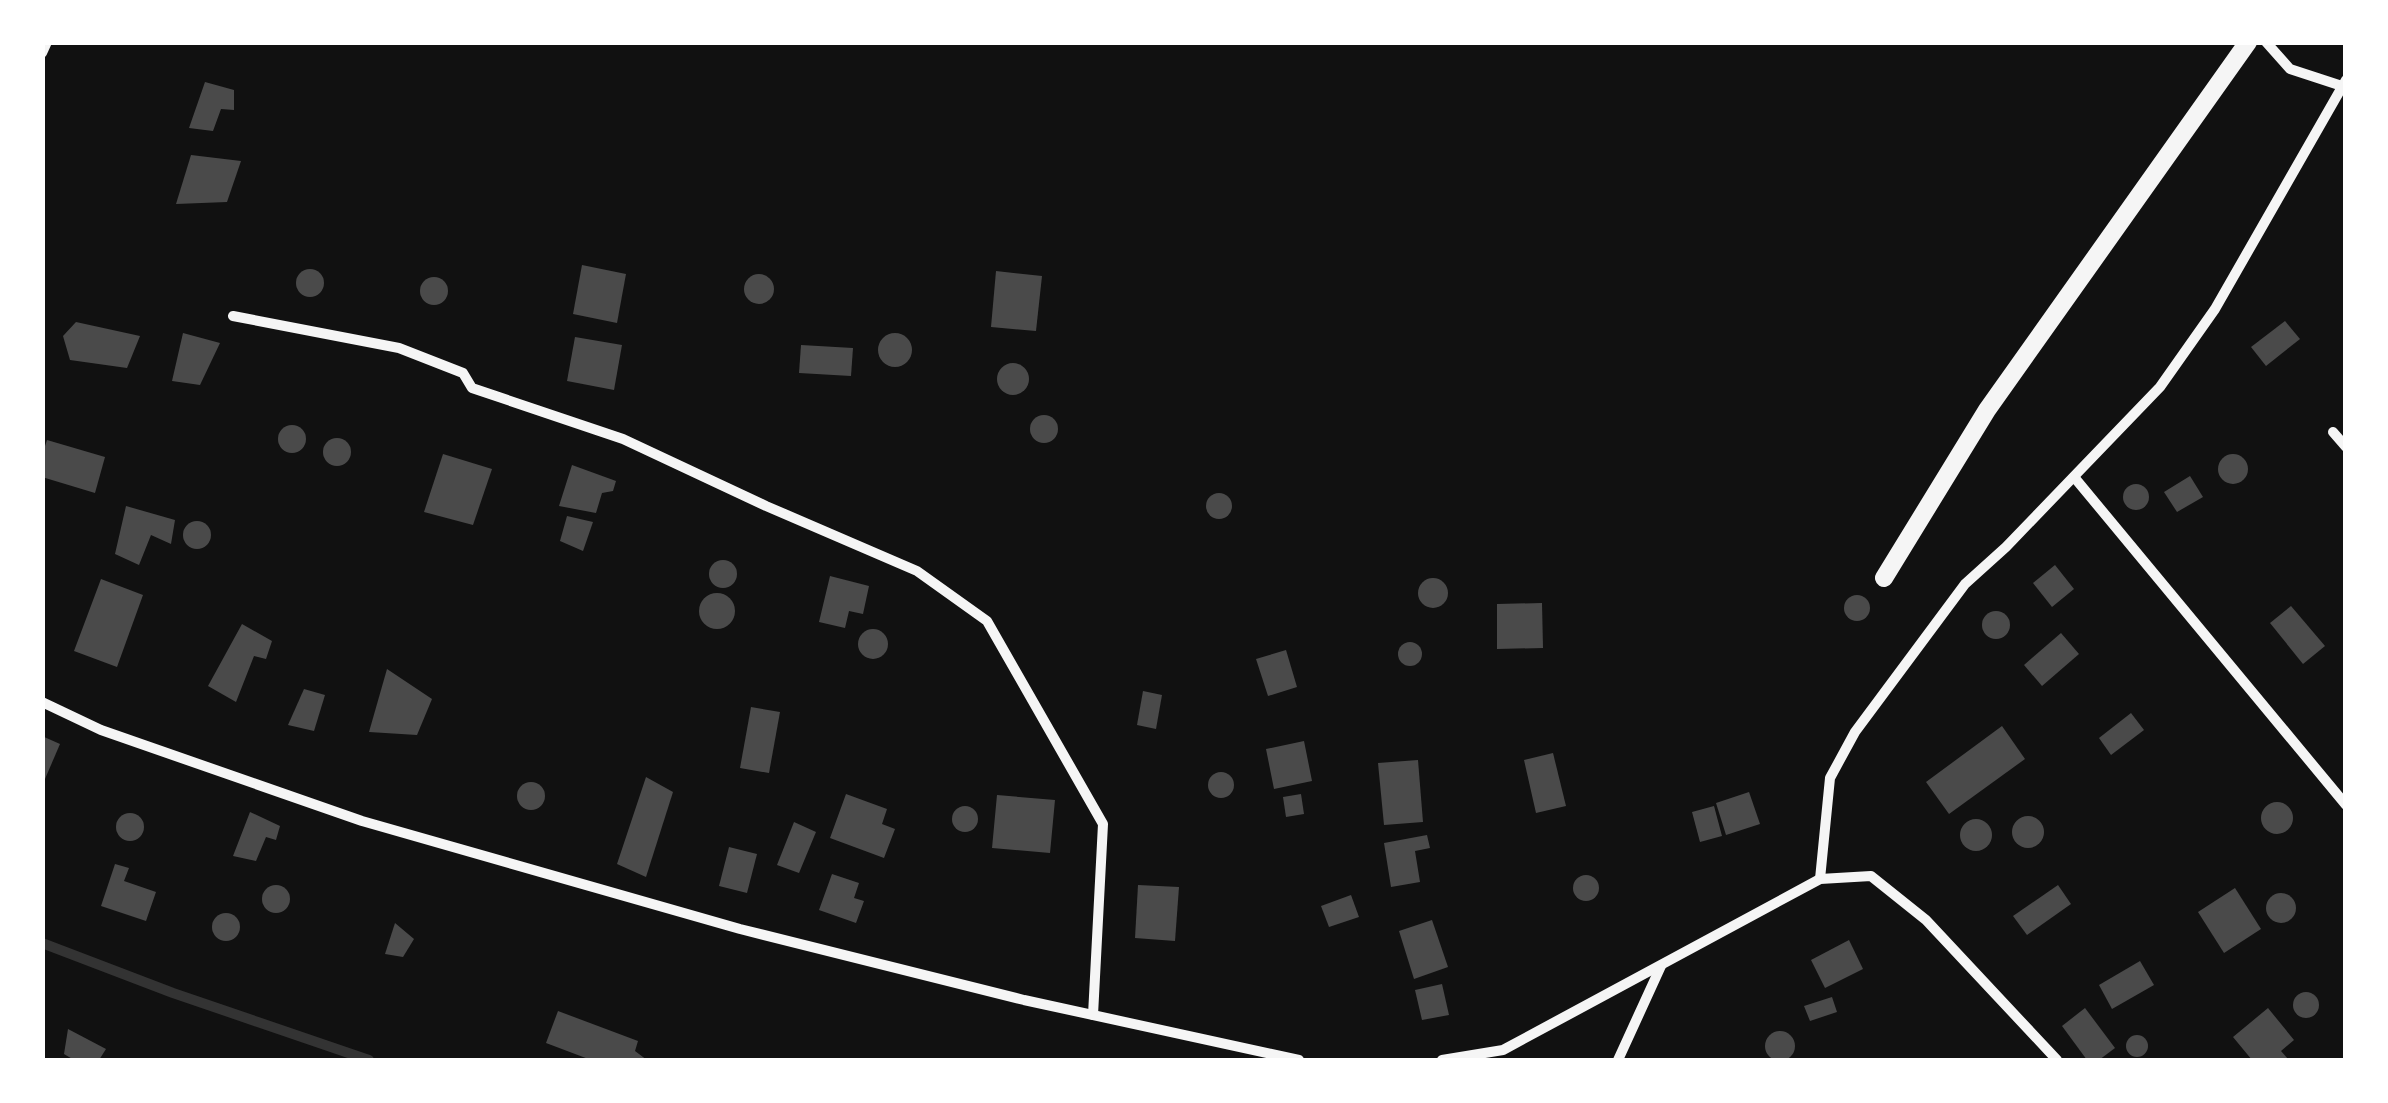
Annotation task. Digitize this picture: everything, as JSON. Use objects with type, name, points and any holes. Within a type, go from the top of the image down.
[{"type":"street","points":[[42,54],[47,42]]},
{"type":"street","points":[[1884,578],[1987,410],[2248,42]]},
{"type":"street","points":[[1820,879],[1830,778],[1855,732],[1965,584],[2006,547],[2160,387],[2215,310],[2344,83],[2290,70],[2266,42]]},
{"type":"street","points":[[233,316],[399,348],[463,373],[472,388],[623,439],[766,506],[918,570],[987,621],[1103,824],[1093,1014]]},
{"type":"street","points":[[2332,432],[2346,447]]},
{"type":"street","points":[[2074,477],[2346,805]]},
{"type":"street","points":[[42,702],[101,730],[362,822],[740,928],[1024,1000],[1300,1060]]},
{"type":"street","points":[[1442,1060],[1502,1050],[1820,879],[1872,876],[1926,920],[2057,1060]]},
{"type":"street","points":[[1618,1060],[1661,965]]},
{"type":"building","points":[[205,82],[234,90],[234,110],[221,109],[213,131],[189,128]]},
{"type":"building","points":[[191,155],[241,161],[227,202],[176,204]]},
{"type":"building","points":[[582,265],[626,274],[617,323],[573,314]]},
{"type":"building","points":[[310,269],[320,273],[324,283],[320,293],[310,297],[300,293],[296,283],[300,273]]},
{"type":"building","points":[[996,271],[1042,276],[1036,331],[991,327]]},
{"type":"building","points":[[759,274],[773,283],[774,289],[765,303],[759,304],[745,295],[744,289],[753,275]]},
{"type":"building","points":[[434,277],[444,281],[448,291],[444,301],[434,305],[424,301],[420,291],[424,281]]},
{"type":"building","points":[[2285,321],[2300,339],[2266,366],[2251,347]]},
{"type":"building","points":[[76,322],[140,336],[127,368],[70,360],[63,336]]},
{"type":"building","points":[[183,333],[220,343],[200,385],[172,381]]},
{"type":"building","points":[[895,333],[907,338],[912,350],[907,362],[895,367],[883,362],[878,350],[883,338]]},
{"type":"building","points":[[575,337],[622,345],[614,390],[567,381]]},
{"type":"building","points":[[801,345],[853,348],[851,376],[799,373]]},
{"type":"building","points":[[1013,363],[1025,367],[1029,379],[1025,391],[1013,395],[1001,391],[997,379],[1001,367]]},
{"type":"building","points":[[1044,415],[1054,419],[1058,429],[1054,439],[1044,443],[1034,439],[1030,429],[1034,419]]},
{"type":"building","points":[[292,425],[302,429],[306,439],[302,449],[292,453],[282,449],[278,439],[282,429]]},
{"type":"building","points":[[337,438],[347,442],[351,452],[347,462],[337,466],[327,462],[323,452],[327,442]]},
{"type":"building","points":[[47,440],[105,457],[95,493],[42,477]]},
{"type":"building","points":[[443,454],[492,469],[473,525],[424,512]]},
{"type":"building","points":[[2233,454],[2247,463],[2248,469],[2239,483],[2233,484],[2219,475],[2218,469],[2227,455]]},
{"type":"building","points":[[572,465],[616,481],[613,491],[602,493],[596,513],[559,506]]},
{"type":"building","points":[[2190,476],[2203,497],[2177,512],[2164,492]]},
{"type":"building","points":[[2136,484],[2145,488],[2149,497],[2145,506],[2136,510],[2127,506],[2123,497],[2127,488]]},
{"type":"building","points":[[1219,493],[1228,497],[1232,506],[1228,515],[1219,519],[1210,515],[1206,506],[1210,497]]},
{"type":"building","points":[[126,506],[175,520],[171,544],[151,535],[139,565],[115,554]]},
{"type":"building","points":[[567,516],[593,522],[583,551],[560,541]]},
{"type":"building","points":[[197,521],[207,525],[211,535],[207,545],[197,549],[187,545],[183,535],[187,525]]},
{"type":"building","points":[[723,560],[733,564],[737,574],[733,584],[723,588],[713,584],[709,574],[713,564]]},
{"type":"building","points":[[2055,565],[2074,589],[2052,607],[2033,583]]},
{"type":"building","points":[[830,576],[869,586],[863,614],[849,611],[845,628],[819,622]]},
{"type":"building","points":[[1433,578],[1444,582],[1448,593],[1444,604],[1433,608],[1422,604],[1418,593],[1422,582]]},
{"type":"building","points":[[101,579],[143,595],[117,667],[74,651]]},
{"type":"building","points":[[717,593],[730,598],[735,611],[730,624],[717,629],[704,624],[699,611],[704,598]]},
{"type":"building","points":[[1857,595],[1866,599],[1870,608],[1866,617],[1857,621],[1848,617],[1844,608],[1848,599]]},
{"type":"building","points":[[1542,603],[1543,648],[1497,649],[1497,604]]},
{"type":"building","points":[[2291,606],[2325,646],[2303,664],[2270,623]]},
{"type":"building","points":[[1996,611],[2006,615],[2010,625],[2006,635],[1996,639],[1986,635],[1982,625],[1986,615]]},
{"type":"building","points":[[242,624],[272,641],[266,659],[254,656],[236,702],[208,686]]},
{"type":"building","points":[[873,629],[884,633],[888,644],[884,655],[873,659],[862,655],[858,644],[862,633]]},
{"type":"building","points":[[2061,633],[2079,654],[2042,686],[2024,665]]},
{"type":"building","points":[[1410,642],[1422,654],[1410,666],[1398,654]]},
{"type":"building","points":[[1286,650],[1297,687],[1268,696],[1256,659]]},
{"type":"building","points":[[387,669],[432,699],[417,735],[369,732]]},
{"type":"building","points":[[304,689],[325,695],[314,731],[288,725]]},
{"type":"building","points":[[1143,691],[1162,695],[1156,729],[1137,725]]},
{"type":"building","points":[[751,707],[780,712],[769,773],[740,768]]},
{"type":"building","points":[[2131,713],[2144,730],[2111,755],[2099,738]]},
{"type":"building","points":[[2002,726],[2025,759],[1949,814],[1926,782]]},
{"type":"building","points":[[42,736],[60,744],[45,779],[42,777]]},
{"type":"building","points":[[1304,741],[1312,781],[1274,789],[1266,749]]},
{"type":"building","points":[[1553,753],[1566,806],[1536,813],[1524,760]]},
{"type":"building","points":[[1418,760],[1423,822],[1384,825],[1378,763]]},
{"type":"building","points":[[1221,772],[1230,776],[1234,785],[1230,794],[1221,798],[1212,794],[1208,785],[1212,776]]},
{"type":"building","points":[[646,777],[673,792],[646,877],[617,864]]},
{"type":"building","points":[[531,782],[541,786],[545,796],[541,806],[531,810],[521,806],[517,796],[521,786]]},
{"type":"building","points":[[1749,792],[1760,824],[1726,835],[1716,803]]},
{"type":"building","points":[[846,794],[887,809],[882,824],[895,829],[884,858],[830,838]]},
{"type":"building","points":[[1301,794],[1304,814],[1286,817],[1283,797]]},
{"type":"building","points":[[997,795],[1055,800],[1050,853],[992,848]]},
{"type":"building","points":[[2277,802],[2289,806],[2293,818],[2289,830],[2277,834],[2265,830],[2261,818],[2265,806]]},
{"type":"building","points":[[965,806],[974,810],[978,819],[974,828],[965,832],[956,828],[952,819],[956,810]]},
{"type":"building","points":[[1714,806],[1722,836],[1700,842],[1692,812]]},
{"type":"building","points":[[250,812],[280,826],[276,840],[266,837],[256,861],[233,856]]},
{"type":"building","points":[[130,813],[140,817],[144,827],[140,837],[130,841],[120,837],[116,827],[120,817]]},
{"type":"building","points":[[2028,816],[2040,820],[2044,832],[2040,844],[2028,848],[2016,844],[2012,832],[2016,820]]},
{"type":"building","points":[[1976,819],[1987,824],[1992,835],[1987,846],[1976,851],[1965,846],[1960,835],[1965,824]]},
{"type":"building","points":[[794,822],[816,832],[799,873],[777,865]]},
{"type":"building","points":[[1427,835],[1430,848],[1415,851],[1420,882],[1391,887],[1384,843]]},
{"type":"building","points":[[729,847],[757,854],[747,893],[719,886]]},
{"type":"building","points":[[115,864],[129,868],[124,881],[156,892],[146,921],[101,906]]},
{"type":"building","points":[[832,874],[859,883],[854,898],[864,901],[856,923],[819,910]]},
{"type":"building","points":[[1586,875],[1595,879],[1599,888],[1595,897],[1586,901],[1577,897],[1573,888],[1577,879]]},
{"type":"building","points":[[276,885],[286,889],[290,899],[286,909],[276,913],[266,909],[262,899],[266,889]]},
{"type":"building","points":[[1138,885],[1179,887],[1175,941],[1135,938]]},
{"type":"building","points":[[2058,885],[2071,904],[2027,935],[2013,916]]},
{"type":"building","points":[[2235,888],[2261,929],[2224,953],[2198,912]]},
{"type":"building","points":[[2281,893],[2295,902],[2296,908],[2287,922],[2281,923],[2267,914],[2266,908],[2275,894]]},
{"type":"building","points":[[1351,895],[1359,917],[1329,927],[1321,906]]},
{"type":"building","points":[[226,913],[236,917],[240,927],[236,937],[226,941],[216,937],[212,927],[216,917]]},
{"type":"building","points":[[1432,920],[1448,967],[1414,979],[1399,931]]},
{"type":"building","points":[[395,923],[414,939],[403,957],[385,954]]},
{"type":"building","points":[[1849,940],[1863,969],[1825,988],[1811,960]]},
{"type":"building","points":[[2140,961],[2154,985],[2112,1009],[2099,985]]},
{"type":"building","points":[[1442,984],[1449,1015],[1422,1020],[1415,990]]},
{"type":"building","points":[[2306,992],[2315,996],[2319,1005],[2315,1014],[2306,1018],[2297,1014],[2293,1005],[2297,996]]},
{"type":"building","points":[[1832,997],[1837,1012],[1810,1021],[1804,1006]]},
{"type":"building","points":[[2085,1008],[2115,1048],[2099,1060],[2087,1060],[2062,1026]]},
{"type":"building","points":[[2268,1008],[2294,1040],[2281,1051],[2288,1059],[2252,1060],[2233,1037]]},
{"type":"building","points":[[558,1011],[638,1041],[635,1051],[647,1060],[591,1060],[546,1043]]},
{"type":"building","points":[[68,1029],[106,1049],[99,1060],[74,1060],[64,1054]]},
{"type":"building","points":[[1780,1031],[1791,1035],[1795,1046],[1791,1057],[1780,1061],[1769,1057],[1765,1046],[1769,1035]]},
{"type":"building","points":[[2137,1035],[2145,1038],[2145,1054],[2137,1057],[2129,1054],[2126,1046],[2129,1038]]},
{"type":"waterway","points":[[42,943],[369,1060]]}]
